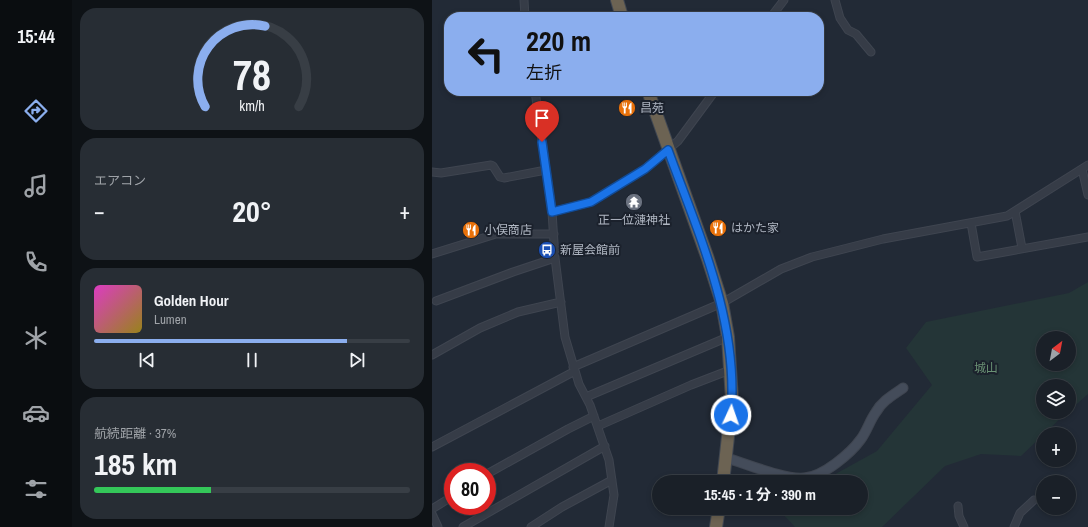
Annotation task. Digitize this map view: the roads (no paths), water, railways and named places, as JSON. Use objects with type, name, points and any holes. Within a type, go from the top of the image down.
[{"type":"highway","points":[[617,0],[621,12]]},
{"type":"highway","points":[[650,96],[722,304],[728,337],[732,400],[724,475]]},
{"type":"highway","points":[[716,527],[718,515]]},
{"type":"street","points":[[524,0],[525,12]]},
{"type":"street","points":[[775,12],[784,0]]},
{"type":"street","points":[[835,0],[840,18],[848,30],[856,34],[871,52]]},
{"type":"street","points":[[536,96],[552,212],[555,258],[565,337],[579,384],[594,416],[605,446],[614,495],[609,527]]},
{"type":"street","points":[[552,212],[591,202],[645,169],[678,141],[711,96]]},
{"type":"street","points":[[432,172],[441,173],[490,165],[493,166],[500,177],[504,178],[546,170]]},
{"type":"street","points":[[432,447],[574,369],[722,304],[781,269],[812,257],[883,239],[1007,216],[1085,167],[1088,195]]},
{"type":"street","points":[[1015,211],[1022,248]]},
{"type":"street","points":[[971,223],[977,257],[1088,237]]},
{"type":"street","points":[[432,254],[496,234],[554,234]]},
{"type":"street","points":[[436,301],[555,258]]},
{"type":"street","points":[[432,355],[480,328],[518,312],[561,302]]},
{"type":"street","points":[[586,397],[728,337]]},
{"type":"street","points":[[598,426],[690,385],[730,370]]},
{"type":"street","points":[[727,458],[779,474],[804,478],[822,472],[838,462],[862,438],[882,403],[903,388]]},
{"type":"street","points":[[496,469],[594,416]]},
{"type":"street","points":[[463,527],[605,446]]},
{"type":"street","points":[[531,527],[562,507],[612,480]]},
{"type":"street","points":[[1014,527],[1020,513],[1034,500]]},
{"type":"street","points":[[432,509],[444,502]]},
{"type":"street","points":[[958,506],[959,516],[964,527]]},
{"type":"street","points":[[432,514],[438,527]]},
{"type":"place","name":"昌苑","points":[[627,108]]},
{"type":"place","name":"正一位漣神社","points":[[634,202]]},
{"type":"place","name":"はかた家","points":[[718,228]]},
{"type":"place","name":"小俣商店","points":[[471,230]]},
{"type":"place","name":"新屋会館前","points":[[547,250]]},
{"type":"park label","name":"城山","points":[[986,368]]}]
